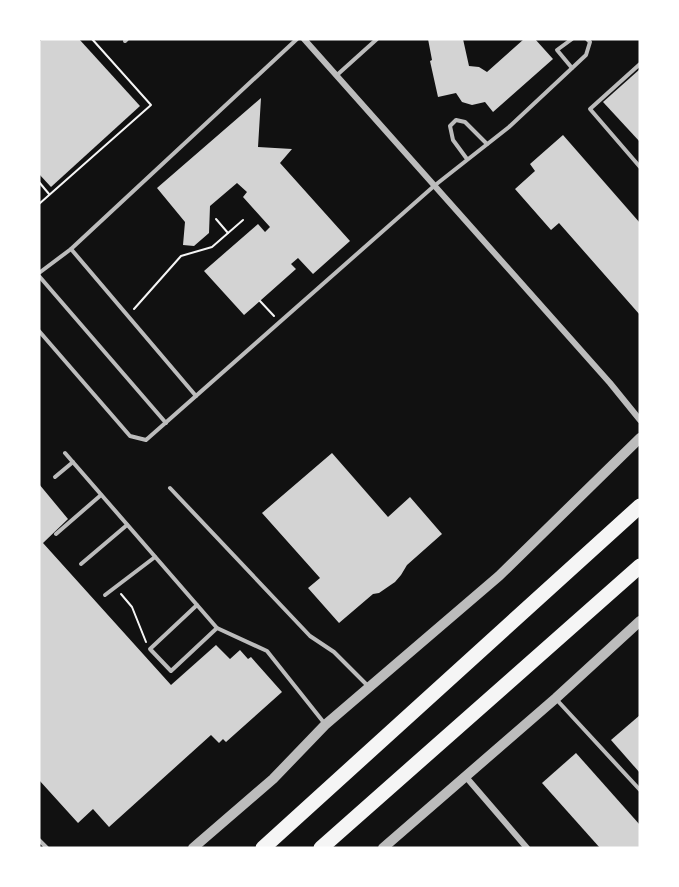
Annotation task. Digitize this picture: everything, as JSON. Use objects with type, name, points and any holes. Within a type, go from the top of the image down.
[{"type":"highway","points":[[263,848],[640,506]]},
{"type":"highway","points":[[321,848],[640,566]]},
{"type":"street","points":[[304,39],[640,420]]},
{"type":"street","points":[[193,848],[273,779],[325,725],[499,576],[640,438]]},
{"type":"street","points":[[383,848],[556,698],[640,621]]},
{"type":"street","points":[[466,777],[527,848]]},
{"type":"lane","points":[[166,423],[39,274],[71,249],[297,39]]},
{"type":"lane","points":[[336,76],[377,39]]},
{"type":"lane","points":[[572,39],[557,50],[572,68]]},
{"type":"lane","points":[[39,331],[130,436],[146,440],[434,186],[509,127],[586,55],[590,42],[587,39]]},
{"type":"lane","points":[[640,64],[590,109],[640,166]]},
{"type":"lane","points":[[467,159],[450,133],[450,126],[456,120],[465,122],[487,144]]},
{"type":"lane","points":[[71,249],[196,396]]},
{"type":"lane","points":[[65,453],[217,628],[267,651],[325,725]]},
{"type":"lane","points":[[55,477],[73,462]]},
{"type":"lane","points":[[170,488],[310,636],[334,652],[370,688]]},
{"type":"lane","points":[[56,534],[101,495]]},
{"type":"lane","points":[[81,564],[127,525]]},
{"type":"lane","points":[[105,596],[155,557]]},
{"type":"lane","points":[[197,605],[150,650],[171,672],[217,628]]},
{"type":"lane","points":[[556,698],[640,790]]},
{"type":"lane","points":[[39,840],[47,848]]},
{"type":"path","points":[[39,204],[151,105],[92,39]]},
{"type":"path","points":[[39,182],[50,194]]},
{"type":"path","points":[[216,219],[228,233]]},
{"type":"path","points":[[127,316],[181,256],[212,247],[243,220]]},
{"type":"path","points":[[260,301],[280,322]]},
{"type":"path","points":[[115,588],[132,607],[150,650]]},
{"type":"building","points":[[42,39],[79,39],[140,106],[51,187],[39,174],[39,42]]},
{"type":"building","points":[[428,39],[463,39],[469,66],[479,67],[487,72],[524,39],[535,39],[553,59],[493,112],[485,102],[472,105],[462,102],[456,93],[438,97]]},
{"type":"building","points":[[640,69],[640,142],[603,102]]},
{"type":"building","points":[[261,98],[258,147],[292,149],[280,163],[350,241],[313,274],[298,258],[291,264],[296,269],[244,315],[204,271],[258,224],[265,232],[270,227],[243,197],[247,192],[237,183],[210,206],[209,233],[194,246],[183,245],[185,222],[157,188]]},
{"type":"building","points":[[563,135],[640,223],[640,315],[559,223],[551,230],[515,189],[535,171],[530,164]]},
{"type":"building","points":[[332,453],[388,517],[410,497],[442,534],[407,565],[395,582],[379,593],[373,594],[339,623],[308,588],[320,578],[262,513]]},
{"type":"building","points":[[39,484],[68,519],[43,543],[171,685],[216,645],[230,659],[240,650],[248,659],[251,657],[282,692],[226,742],[223,739],[219,743],[211,735],[109,827],[93,809],[78,823],[39,780]]},
{"type":"building","points":[[640,715],[640,773],[611,740]]},
{"type":"building","points":[[576,753],[640,825],[640,848],[600,848],[542,783]]}]
